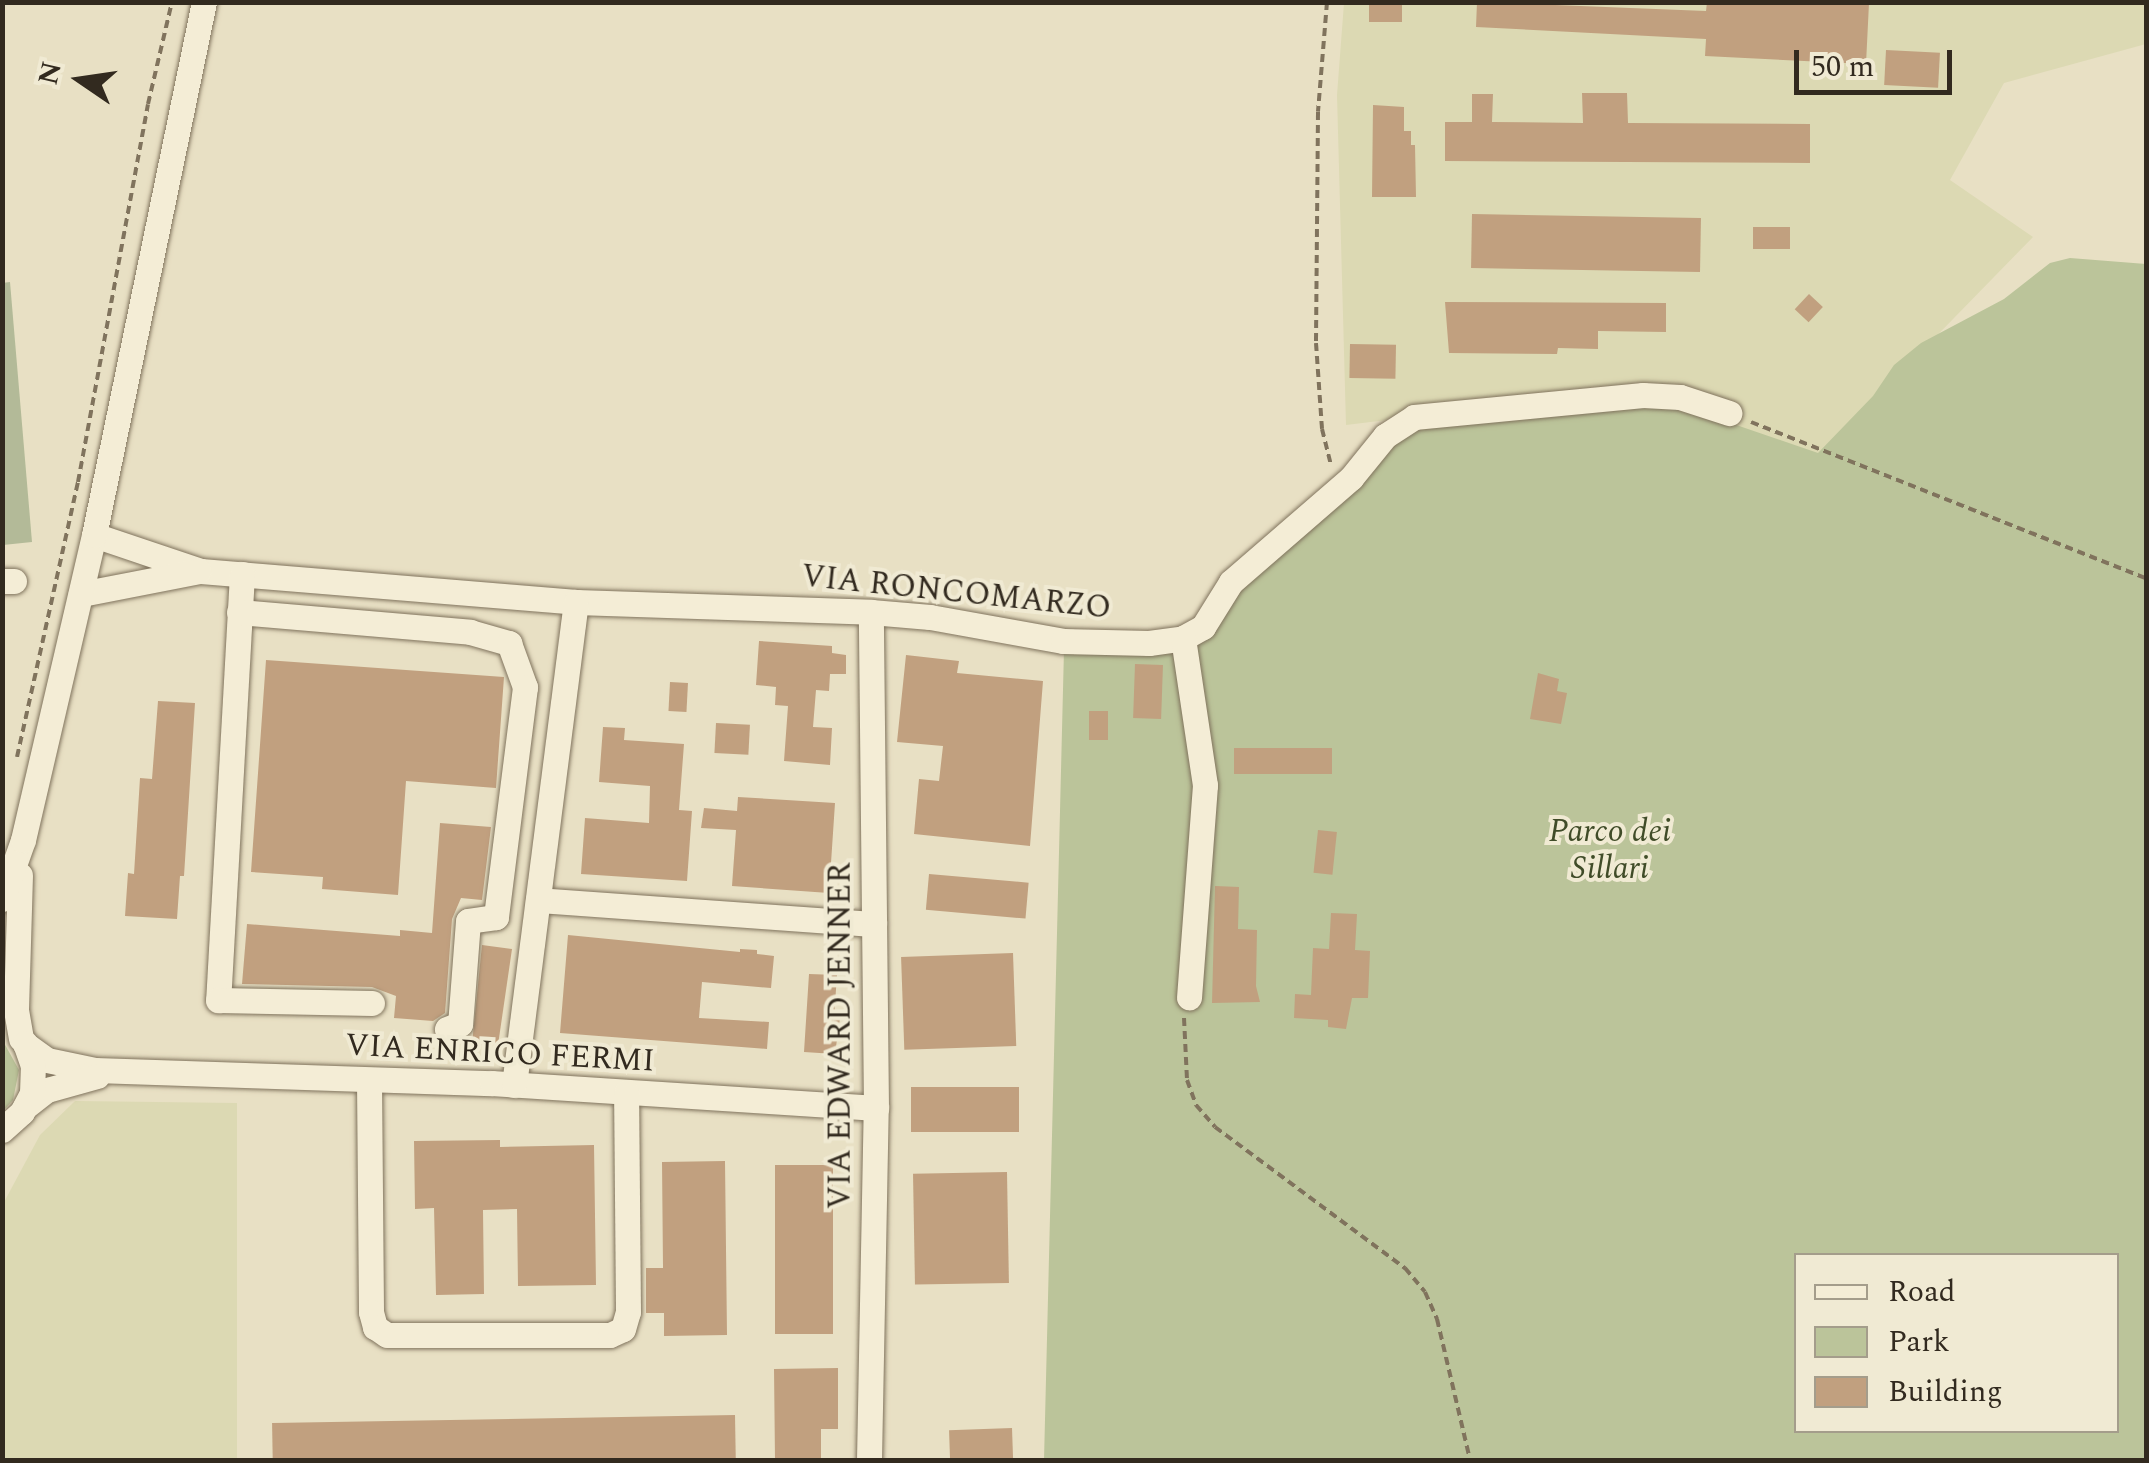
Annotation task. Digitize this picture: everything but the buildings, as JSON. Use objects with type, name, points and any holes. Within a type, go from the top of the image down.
[{"type":"street","points":[[2,898],[23,840],[81,594],[204,2]]},
{"type":"street","points":[[1189,997],[1205,785],[1183,638],[1203,627],[1231,582],[1336,490],[1384,436],[1414,417],[1643,395],[1680,397],[1729,413]]},
{"type":"street","name":"VIA RONCOMARZO","points":[[94,535],[201,571],[576,602],[871,612],[1107,645],[1183,638]]},
{"type":"street","name":"VIA RONCOMARZO","points":[[81,594],[201,571]]},
{"type":"street","points":[[242,574],[218,1000],[372,1002]]},
{"type":"street","points":[[514,1085],[576,602]]},
{"type":"street","points":[[239,612],[470,632],[510,643],[525,686],[496,918],[468,921],[460,1024],[447,1029]]},
{"type":"street","name":"VIA EDWARD JENNER","points":[[868,1460],[876,1108],[871,612]]},
{"type":"street","points":[[9,1124],[34,1074],[16,1035],[23,840]]},
{"type":"street","points":[[538,900],[874,924]]},
{"type":"street","name":"VIA ENRICO FERMI","points":[[16,1035],[34,1053],[59,1064],[121,1072],[514,1085],[876,1108]]},
{"type":"street","name":"VIA ENRICO FERMI","points":[[9,1124],[38,1095],[58,1085],[121,1072]]},
{"type":"street","points":[[369,1080],[371,1312],[374,1327],[387,1335],[610,1335],[623,1329],[628,1312],[626,1092]]},
{"type":"path","points":[[15,768],[78,482],[146,114],[172,2]]},
{"type":"path","points":[[1326,2],[1318,112],[1316,343],[1322,429],[1336,490]]},
{"type":"path","points":[[1729,413],[2146,578]]},
{"type":"path","points":[[1189,997],[1183,1048],[1196,1106],[1215,1127],[1404,1268],[1425,1292],[1438,1319],[1470,1460]]},
{"type":"shaded area","points":[[1344,3],[2146,3],[2146,44],[2004,83],[1950,180],[2033,237],[1915,358],[1832,467],[1642,389],[1346,425],[1337,95]]},
{"type":"shaded area","points":[[75,1101],[237,1103],[237,1460],[3,1460],[3,1204],[40,1135]]},
{"type":"green space","name":"Parco dei Sillari","points":[[2070,258],[2146,264],[2146,1460],[1044,1460],[1064,649],[1181,647],[1237,586],[1389,442],[1415,424],[1641,402],[1678,405],[1818,453],[1873,396],[1894,365],[1921,343],[2004,299],[2050,263]]},
{"type":"green space","points":[[10,282],[32,542],[3,545],[2,283]]},
{"type":"green space","points":[[3,1041],[19,1070],[13,1100],[3,1111]]}]
